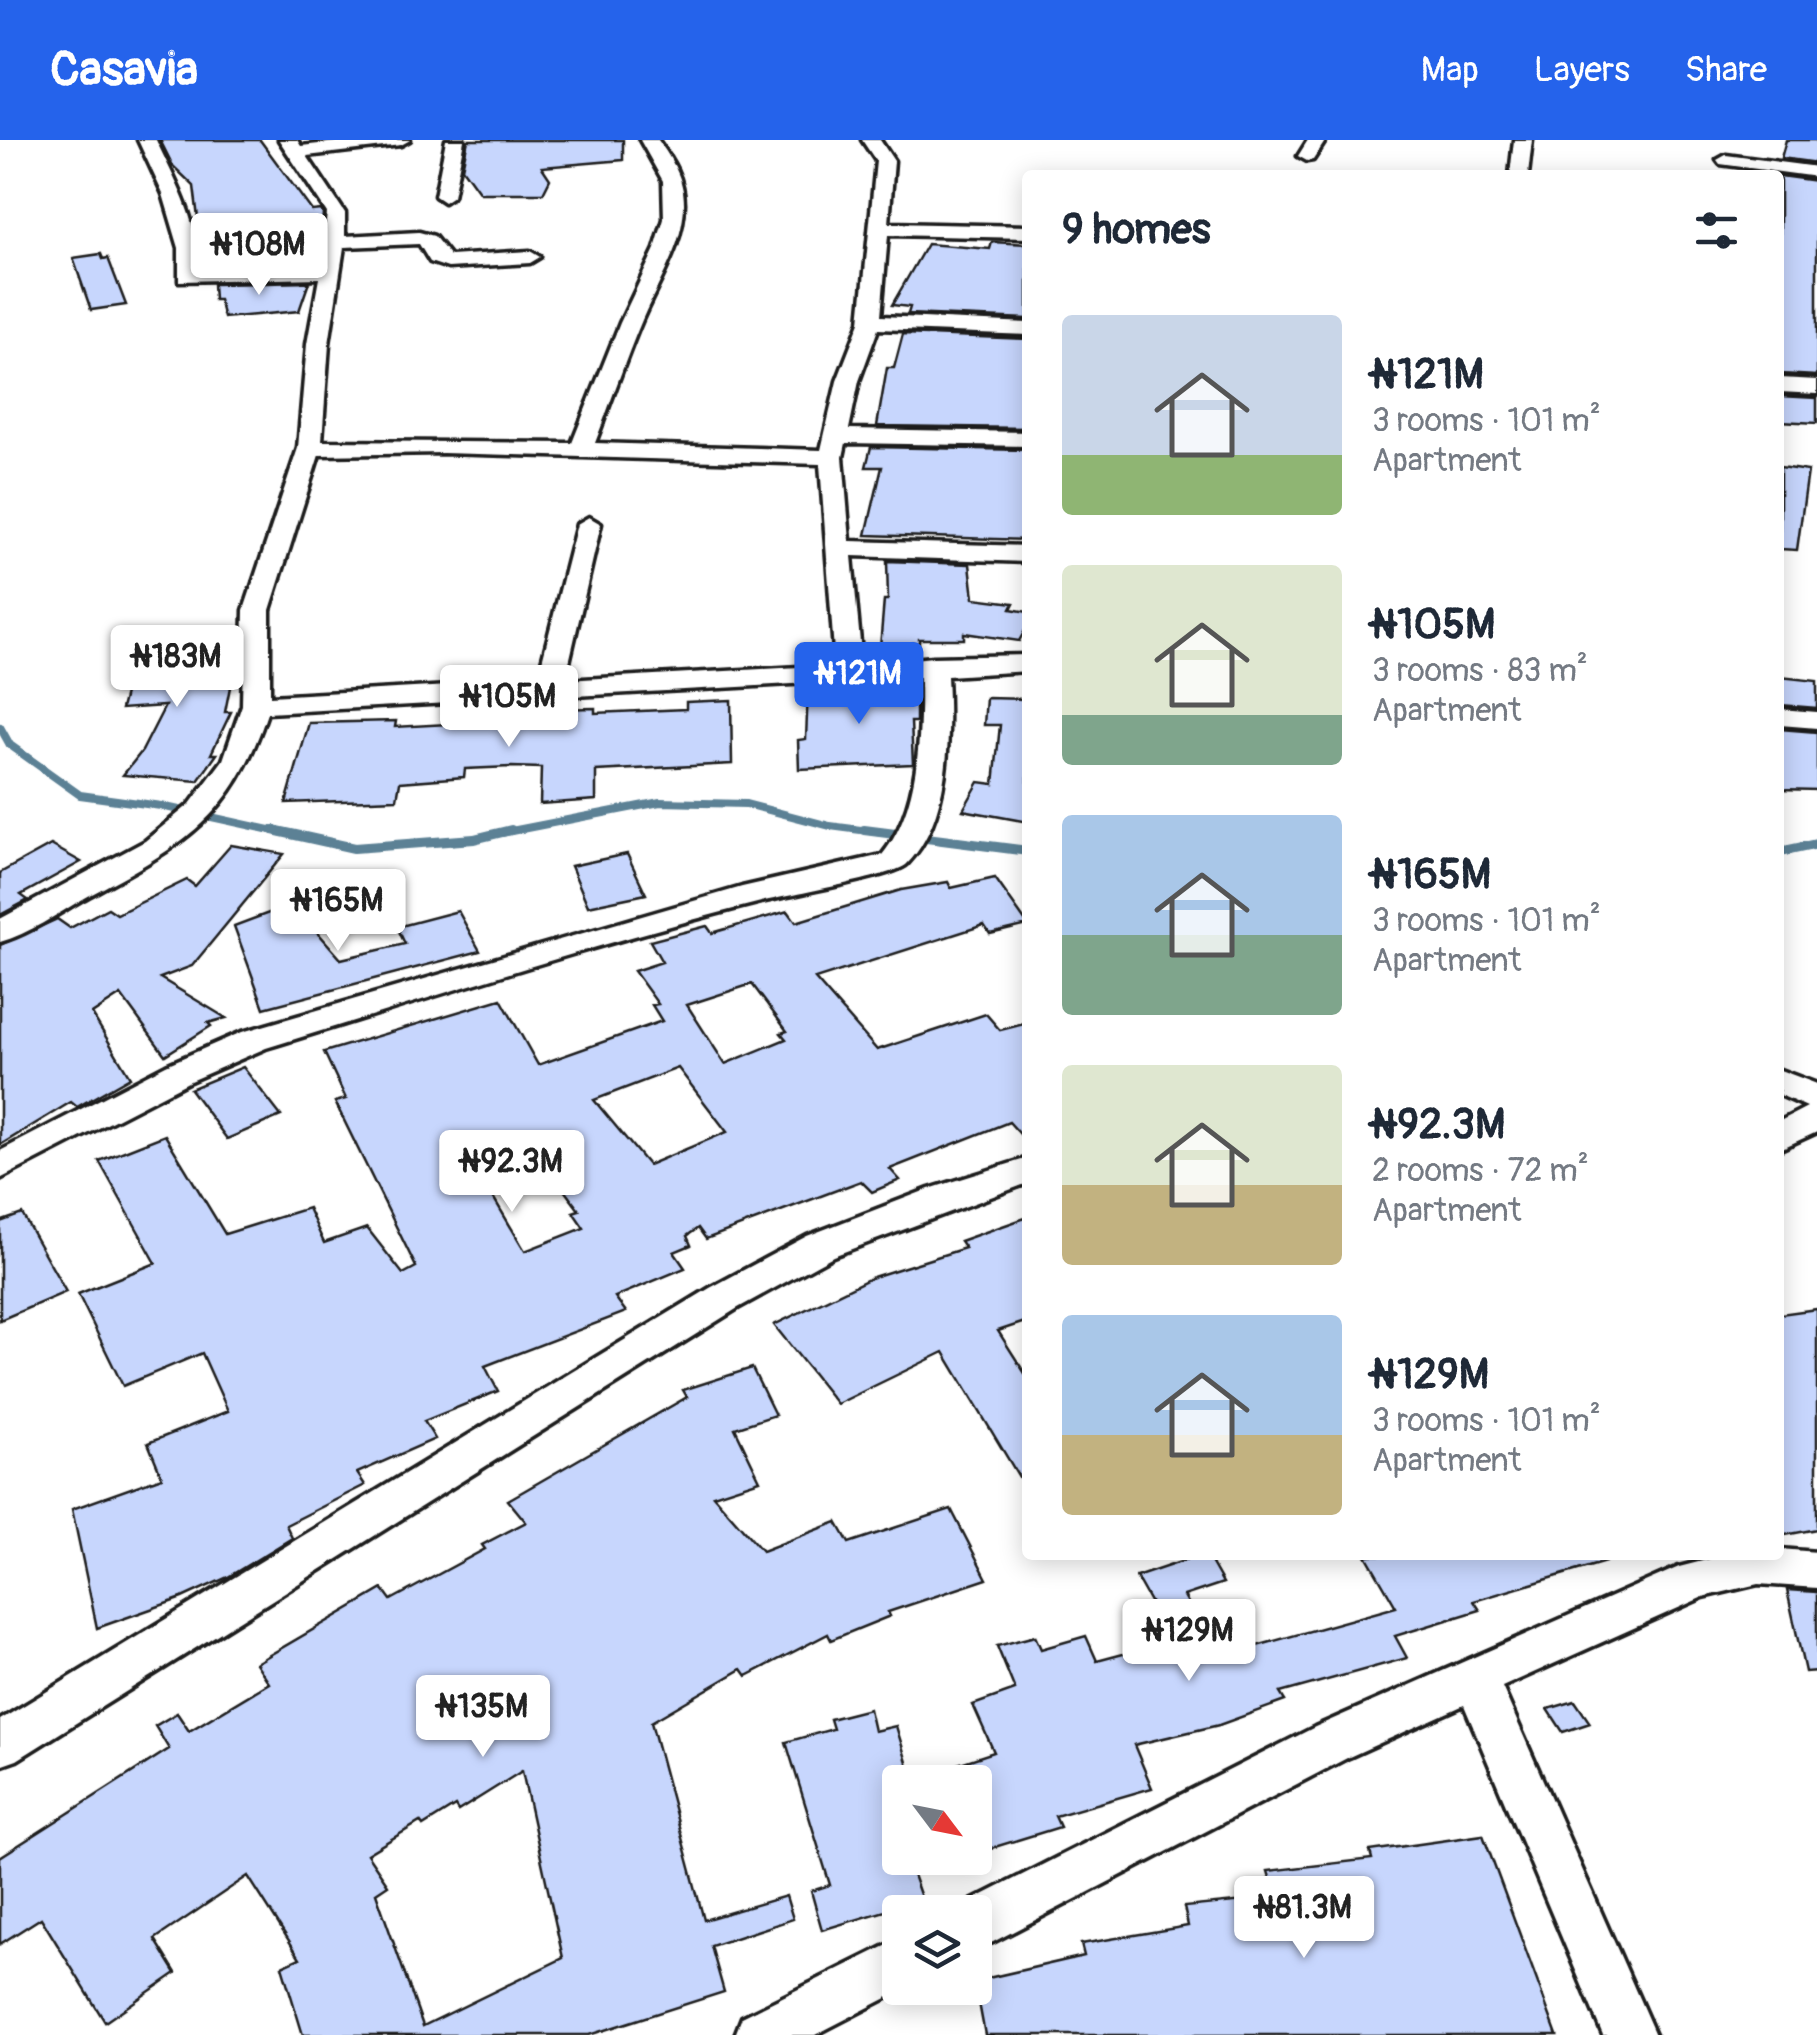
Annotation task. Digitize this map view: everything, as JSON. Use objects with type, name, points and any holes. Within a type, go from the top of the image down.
[{"type":"street","points":[[147,140],[172,194],[189,248],[186,278],[330,272]]},
{"type":"street","points":[[292,146],[402,140]]},
{"type":"street","points":[[444,196],[455,140]]},
{"type":"street","points":[[580,450],[638,306],[663,256],[673,216],[675,190],[670,172],[649,140]]},
{"type":"street","points":[[849,671],[834,446],[848,381],[870,322],[886,161],[872,140]]},
{"type":"street","points":[[1520,170],[1523,140]]},
{"type":"street","points":[[1727,140],[1726,168],[1772,170]]},
{"type":"street","points":[[0,932],[141,856],[201,810],[238,761],[256,705],[257,610],[310,448],[318,344],[334,242],[336,213],[292,146]]},
{"type":"street","points":[[1784,171],[1817,172]]},
{"type":"street","points":[[880,229],[1022,232]]},
{"type":"street","points":[[334,242],[419,238],[427,240],[437,258],[448,262],[530,257]]},
{"type":"street","points":[[870,322],[1022,329]]},
{"type":"street","points":[[1784,385],[1817,388]]},
{"type":"street","points":[[310,448],[580,450],[1022,439]]},
{"type":"street","points":[[549,688],[589,524]]},
{"type":"street","points":[[840,548],[1022,554]]},
{"type":"street","points":[[256,705],[1022,663]]},
{"type":"street","points":[[0,1167],[178,1073],[254,1040],[753,894],[885,865],[910,837],[933,761],[933,665]]},
{"type":"street","points":[[1784,717],[1817,720]]},
{"type":"street","points":[[1784,1083],[1817,1098]]},
{"type":"street","points":[[1784,1135],[1817,1116]]},
{"type":"street","points":[[0,1746],[724,1298],[820,1246],[942,1198],[1022,1172]]},
{"type":"street","points":[[992,1916],[1332,1742],[1694,1580],[1758,1566],[1817,1570]]},
{"type":"street","points":[[1475,1676],[1629,2035]]},
{"type":"street","points":[[762,2035],[882,1973]]},
{"type":"building","points":[[160,140],[260,140],[312,211],[321,210],[323,214],[318,260],[206,267],[209,244],[218,243],[198,218],[194,186],[173,166]]},
{"type":"building","points":[[468,140],[623,140],[623,160],[542,167],[550,179],[543,193],[480,193],[462,168]]},
{"type":"building","points":[[1786,140],[1817,140],[1817,163],[1781,158]]},
{"type":"building","points":[[1784,177],[1817,181],[1817,376],[1784,374]]},
{"type":"building","points":[[992,242],[1022,244],[1022,319],[908,314],[910,307],[892,305],[927,244],[990,249]]},
{"type":"building","points":[[101,254],[103,259],[108,258],[126,305],[91,310],[73,258]]},
{"type":"building","points":[[309,282],[299,311],[224,318],[219,300],[214,300],[213,284]]},
{"type":"building","points":[[903,334],[1022,339],[1022,428],[877,426],[887,368],[894,368]]},
{"type":"building","points":[[1784,396],[1817,398],[1817,423],[1784,421]]},
{"type":"building","points":[[871,447],[1022,450],[1022,540],[866,535],[882,467],[866,467]]},
{"type":"building","points":[[1784,468],[1808,471],[1797,550],[1784,549]]},
{"type":"building","points":[[887,561],[970,564],[974,598],[1014,603],[1011,609],[1022,611],[1022,636],[1019,641],[964,633],[964,639],[919,639],[919,643],[913,643],[914,655],[879,659],[884,600],[888,600]]},
{"type":"building","points":[[211,642],[203,679],[232,677],[225,712],[231,712],[211,754],[217,754],[198,781],[123,775],[142,751],[165,706],[121,709],[137,647]]},
{"type":"building","points":[[1784,677],[1817,681],[1817,708],[1784,705]]},
{"type":"building","points":[[916,681],[916,722],[911,722],[913,764],[799,769],[798,740],[806,739],[808,689],[867,688],[867,684]]},
{"type":"building","points":[[986,698],[1022,699],[1022,821],[963,810],[979,782],[994,784],[1000,725],[984,725]]},
{"type":"building","points":[[731,700],[732,764],[596,771],[596,800],[540,804],[541,768],[511,767],[465,769],[464,777],[400,782],[397,799],[286,803],[309,723],[396,721],[395,727],[484,722],[484,717],[549,715],[550,709],[595,708],[595,713],[686,709],[686,702]]},
{"type":"building","points":[[1784,729],[1817,732],[1817,790],[1784,789]]},
{"type":"building","points":[[51,845],[81,862],[21,895],[28,900],[0,915],[0,873]]},
{"type":"building","points":[[231,845],[284,854],[192,966],[160,978],[226,1018],[208,1023],[211,1026],[165,1055],[121,995],[92,1014],[130,1077],[77,1107],[71,1102],[0,1145],[0,945],[57,919],[70,928],[108,908],[117,914],[187,880],[195,886]]},
{"type":"building","points":[[627,854],[646,894],[588,906],[571,866]]},
{"type":"building","points":[[995,878],[1022,916],[1022,926],[990,934],[984,925],[815,979],[877,1050],[986,1014],[1000,1030],[1022,1024],[1022,1136],[1009,1122],[890,1169],[900,1180],[872,1192],[861,1181],[706,1239],[698,1228],[687,1236],[691,1245],[674,1252],[685,1268],[615,1297],[626,1312],[485,1366],[498,1391],[424,1421],[435,1439],[357,1473],[365,1485],[286,1525],[292,1538],[228,1577],[97,1628],[72,1509],[162,1477],[148,1443],[228,1411],[202,1353],[123,1386],[78,1294],[156,1263],[99,1161],[165,1135],[225,1234],[308,1208],[324,1243],[367,1228],[403,1274],[416,1267],[335,1102],[346,1099],[324,1052],[501,999],[538,1065],[662,1021],[652,1005],[658,1004],[634,971],[662,962],[650,941],[707,926],[712,933],[788,911],[796,922],[901,890],[948,882],[951,888]],"holes":[[[752,984],[787,1031],[781,1033],[786,1039],[725,1064],[687,1005]],[[678,1068],[727,1132],[648,1165],[594,1100]],[[526,1139],[579,1210],[573,1212],[584,1228],[525,1251],[470,1158]]]},
{"type":"building","points":[[293,904],[341,959],[405,944],[397,927],[458,911],[480,951],[264,1008],[234,926]]},
{"type":"building","points":[[243,1067],[281,1116],[227,1139],[190,1089]]},
{"type":"building","points":[[22,1214],[66,1292],[0,1320],[0,1222]]},
{"type":"building","points":[[1022,1219],[1022,1323],[998,1331],[1022,1369],[1022,1482],[944,1352],[837,1404],[774,1325],[873,1277],[965,1248],[960,1241]]},
{"type":"building","points":[[1817,1309],[1817,1529],[1784,1535],[1784,1313]]},
{"type":"building","points":[[752,1368],[775,1415],[735,1428],[760,1480],[713,1495],[762,1551],[837,1522],[849,1543],[951,1509],[987,1579],[888,1612],[890,1616],[831,1640],[828,1634],[747,1676],[742,1669],[651,1722],[704,1920],[786,1896],[793,1919],[711,1946],[724,1992],[589,2035],[303,2035],[282,1966],[300,1958],[248,1876],[155,1939],[176,1973],[105,2022],[41,1918],[0,1944],[0,1857],[169,1749],[155,1726],[177,1713],[189,1731],[269,1683],[256,1663],[383,1589],[391,1600],[485,1549],[482,1545],[526,1522],[508,1500],[687,1397],[683,1390]],"holes":[[[522,1771],[563,1958],[423,2026],[376,1893],[388,1885],[367,1854],[420,1822],[423,1826],[455,1806],[458,1811]]]},
{"type":"building","points":[[1186,1560],[1210,1560],[1223,1583],[1184,1596],[1213,1646],[1246,1635],[1253,1647],[1396,1607],[1369,1560],[1605,1560],[1474,1601],[1480,1610],[1395,1636],[1407,1658],[1280,1693],[1285,1701],[1219,1725],[1134,1745],[1152,1788],[1055,1816],[1060,1827],[992,1848],[992,1765],[954,1765],[994,1752],[973,1705],[1015,1690],[997,1646],[1035,1636],[1041,1649],[1086,1636],[1097,1661],[1172,1641],[1136,1577]]},
{"type":"building","points":[[1787,1590],[1817,1592],[1817,1671],[1805,1672]]},
{"type":"building","points":[[1575,1701],[1590,1723],[1563,1732],[1548,1709]]},
{"type":"building","points":[[869,1709],[874,1731],[896,1726],[908,1765],[882,1765],[882,1875],[913,1875],[920,1895],[882,1895],[882,1912],[822,1930],[811,1891],[830,1885],[786,1742],[833,1729],[830,1719]]},
{"type":"building","points":[[1483,1835],[1557,2035],[985,2035],[979,2005],[992,2005],[992,1977],[1084,1956],[1081,1944],[1188,1926],[1184,1907],[1276,1898],[1268,1871],[1372,1859],[1370,1851]]},
{"type":"waterway","points":[[0,727],[10,745],[80,795],[161,806],[284,833]]},
{"type":"waterway","points":[[501,833],[660,802],[746,804],[830,826],[884,833]]},
{"type":"waterway","points":[[273,830],[354,848],[474,839],[511,830]]},
{"type":"waterway","points":[[864,830],[1022,850]]},
{"type":"waterway","points":[[1784,851],[1817,844]]}]
